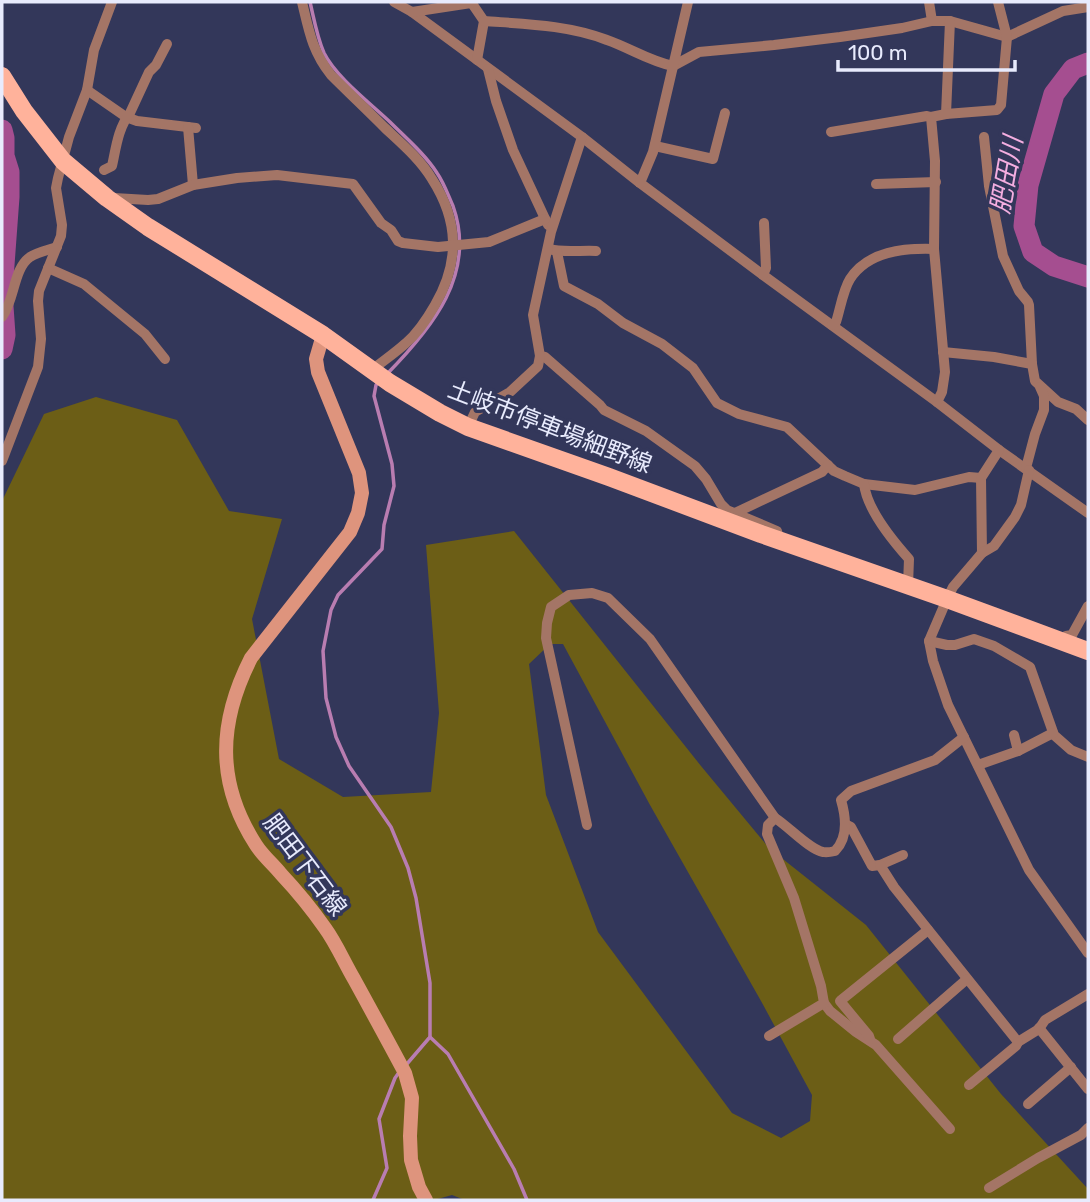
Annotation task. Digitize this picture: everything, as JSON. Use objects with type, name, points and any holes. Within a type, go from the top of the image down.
[{"type":"main road","name":"土岐市停車場細野線","points":[[2,76],[24,111],[63,161],[110,200],[148,227],[323,335],[379,375],[468,427],[1088,651]]},
{"type":"main road","name":"肥田下石線","points":[[323,335],[316,359],[318,372],[359,472],[362,493],[358,513],[350,532],[251,658],[239,681],[233,702],[226,733],[226,763],[231,790],[257,847],[305,900],[327,931],[405,1073],[412,1098],[411,1160],[426,1200]]},
{"type":"street","points":[[2,461],[38,367],[41,339],[39,291],[61,236],[62,225],[56,188],[58,178],[69,137],[87,90],[94,50],[112,2]]},
{"type":"street","points":[[302,2],[321,63],[406,148],[433,179],[460,245],[446,284],[431,312],[379,375]]},
{"type":"street","points":[[394,2],[412,12],[582,137],[763,275],[1088,513]]},
{"type":"street","points":[[412,12],[471,2],[484,21],[477,60]]},
{"type":"street","points":[[640,183],[654,146],[688,2]]},
{"type":"street","points":[[929,2],[932,21]]},
{"type":"street","points":[[831,132],[928,116],[997,110],[1001,105],[1007,37],[998,2]]},
{"type":"street","points":[[484,21],[582,32],[673,66],[699,52],[774,46],[902,28],[932,21],[950,21],[1007,37],[1063,6],[1088,7]]},
{"type":"street","points":[[946,114],[950,21]]},
{"type":"street","points":[[104,170],[112,166],[118,137],[126,117],[167,44]]},
{"type":"street","points":[[488,69],[513,150],[551,232]]},
{"type":"street","points":[[87,90],[136,121],[192,128],[193,184]]},
{"type":"street","points":[[654,146],[713,159],[725,113]]},
{"type":"street","points":[[931,117],[936,182],[934,249],[945,372],[942,392],[937,402]]},
{"type":"street","points":[[582,137],[551,232],[552,250],[564,286],[662,344],[693,368],[717,403],[738,414],[787,428],[834,471],[864,484],[915,490],[969,477],[981,478]]},
{"type":"street","points":[[984,137],[989,186],[1003,256],[1018,291],[1028,302],[1035,381],[1058,402],[1076,409],[1088,420]]},
{"type":"street","points":[[110,200],[158,199],[193,184],[276,175],[353,184],[381,223],[391,230],[398,241],[438,247],[489,242],[545,219]]},
{"type":"street","points":[[876,184],[936,182]]},
{"type":"street","points":[[763,275],[766,268],[764,223]]},
{"type":"street","points":[[2,317],[11,301],[24,263],[37,253],[57,247]]},
{"type":"street","points":[[832,325],[836,322],[849,280],[867,262],[887,252],[934,249]]},
{"type":"street","points":[[552,250],[596,251]]},
{"type":"street","points":[[468,427],[475,412],[510,392],[538,366],[540,356],[533,315],[552,250]]},
{"type":"street","points":[[48,268],[84,284],[145,334],[166,359]]},
{"type":"street","points":[[943,352],[1032,364]]},
{"type":"street","points":[[540,356],[604,410],[646,431],[695,466],[720,504],[727,510],[776,531],[781,541]]},
{"type":"street","points":[[1040,386],[1044,396],[1044,410],[1035,434],[1021,505],[994,546],[982,553],[953,587],[929,641],[948,705],[1029,870],[1088,953]]},
{"type":"street","points":[[982,553],[981,478],[999,450]]},
{"type":"street","points":[[735,513],[822,472],[828,465]]},
{"type":"street","points":[[864,484],[881,524],[909,559],[908,585]]},
{"type":"street","points":[[587,825],[546,638],[551,607],[569,595],[592,593],[608,598],[650,639],[775,818],[823,852],[835,851],[842,844],[845,813],[841,800],[850,791],[935,760],[964,737]]},
{"type":"street","points":[[1063,641],[1066,636],[1072,635],[1088,606]]},
{"type":"street","points":[[929,641],[955,645],[974,639],[993,646],[1030,667],[1053,733],[1071,750],[1088,757]]},
{"type":"street","points":[[978,765],[1018,751],[1053,733]]},
{"type":"street","points":[[1014,735],[1018,751]]},
{"type":"street","points":[[775,818],[768,825],[767,834],[794,898],[824,1003],[830,1011],[876,1045],[950,1129]]},
{"type":"street","points":[[845,824],[851,827],[872,866],[903,855]]},
{"type":"street","points":[[880,864],[894,887],[1018,1042]]},
{"type":"street","points":[[870,1041],[869,1036],[840,1001],[928,930]]},
{"type":"street","points":[[898,1038],[967,979]]},
{"type":"street","points":[[969,1085],[1018,1042],[1039,1028],[1045,1020],[1088,994]]},
{"type":"street","points":[[769,1036],[824,1003]]},
{"type":"street","points":[[1039,1028],[1088,1088]]},
{"type":"street","points":[[1028,1104],[1071,1068]]},
{"type":"street","points":[[989,1188],[1081,1135],[1088,1128]]},
{"type":"shaded area","points":[[96,397],[177,420],[229,511],[282,519],[252,619],[279,759],[343,797],[431,792],[439,713],[426,545],[514,531],[769,848],[866,925],[1001,1094],[1088,1189],[1088,1200],[465,1200],[452,1195],[434,1200],[2,1200],[2,501],[44,414]],"holes":[[[550,644],[563,644],[812,1095],[810,1121],[781,1138],[732,1113],[598,932],[546,795],[529,664]]]},
{"type":"waterway","points":[[310,2],[319,41],[329,62],[432,166],[453,206],[459,231],[455,277],[446,298],[420,338],[387,374]]},
{"type":"waterway","name":"肥田川","points":[[1088,63],[1073,69],[1054,94],[1028,185],[1024,226],[1033,252],[1054,266],[1088,277]]},
{"type":"waterway","points":[[2,130],[4,156],[9,172],[2,292],[5,335],[2,349]]},
{"type":"waterway","points":[[379,382],[374,396],[392,464],[394,486],[384,525],[382,549],[338,595],[331,610],[323,651],[326,698],[336,737],[349,766],[391,827],[408,868],[416,898],[430,983],[430,1037],[406,1065]]},
{"type":"waterway","points":[[430,1037],[448,1054],[514,1169],[527,1200]]},
{"type":"waterway","points":[[373,1200],[387,1168],[379,1119],[400,1071]]}]
